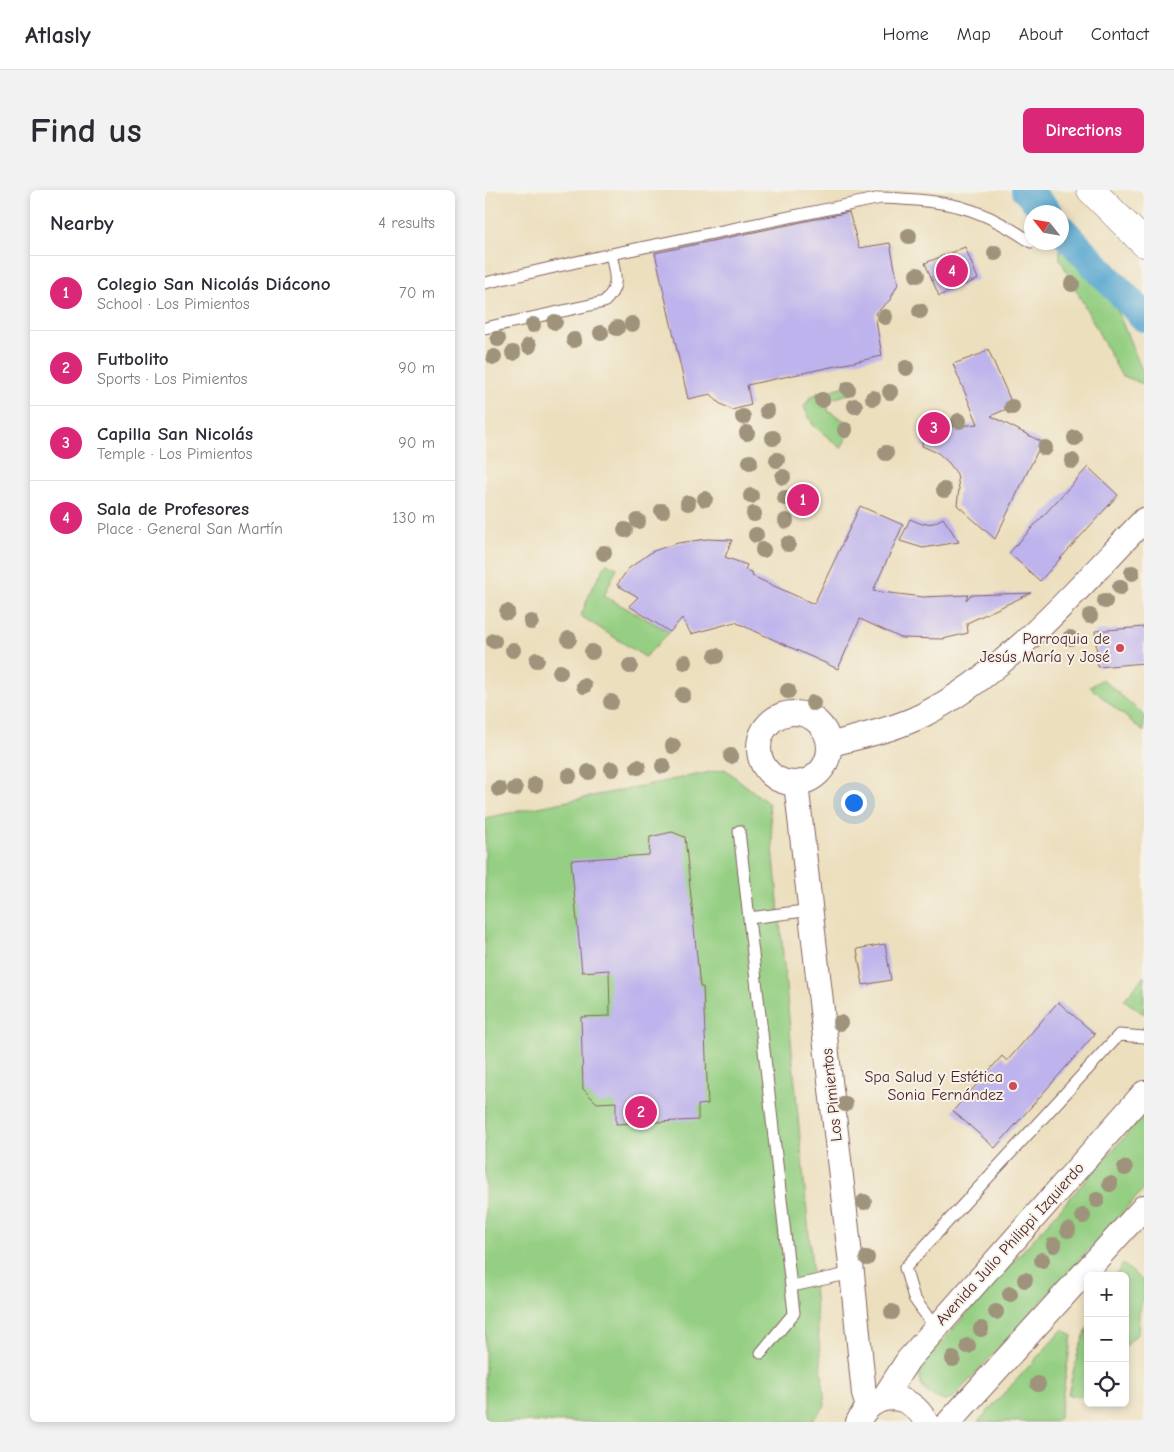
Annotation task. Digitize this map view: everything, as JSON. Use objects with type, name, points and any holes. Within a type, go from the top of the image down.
[{"type":"street","points":[[1091,190],[1144,243]]},
{"type":"street","points":[[829,745],[885,730],[921,716],[974,685],[1021,645],[1144,520]]},
{"type":"street","points":[[792,713],[813,718],[821,725],[829,745],[823,766],[816,775],[796,782],[783,781],[773,776],[764,766],[760,755],[760,742],[764,731],[772,721],[792,713]]},
{"type":"street","name":"Los Pimientos","points":[[796,782],[812,910],[864,1394],[869,1410]]},
{"type":"street","name":"Avenida Julio Philippi Izquierdo","points":[[869,1410],[908,1360],[1144,1093]]},
{"type":"street","points":[[949,1422],[1144,1207]]},
{"type":"street","points":[[869,1410],[901,1399],[917,1408],[927,1422]]},
{"type":"lane","points":[[485,282],[881,198],[925,199],[969,208],[1011,228],[1024,237]]},
{"type":"lane","points":[[485,328],[604,302],[614,290],[616,282],[611,254]]},
{"type":"lane","points":[[739,831],[794,1313],[761,1353]]},
{"type":"lane","points":[[749,918],[812,910]]},
{"type":"lane","points":[[936,1329],[914,1298],[905,1268],[1119,1035],[1144,1037]]},
{"type":"lane","points":[[792,1286],[852,1274]]},
{"type":"green space","points":[[1069,247],[1114,303],[1144,375],[1143,384],[1121,375],[1060,259],[1059,250],[1069,250]]},
{"type":"green space","points":[[856,383],[858,391],[829,400],[828,411],[854,426],[841,448],[813,425],[804,407],[811,396]]},
{"type":"green space","points":[[607,563],[617,568],[604,596],[670,632],[645,657],[581,616],[591,590]]},
{"type":"green space","points":[[1102,679],[1144,715],[1144,732],[1090,687]]},
{"type":"green space","points":[[725,769],[769,804],[825,1406],[811,1422],[485,1422],[485,818]]},
{"type":"green space","points":[[1144,976],[1144,1014],[1124,1000]]},
{"type":"green space","points":[[1144,1115],[1144,1189],[954,1397],[945,1401],[932,1396],[921,1383],[920,1371],[922,1364]]},
{"type":"green space","points":[[1123,1264],[1144,1282],[1144,1299],[1139,1310],[1138,1333],[1129,1343],[1129,1272],[1118,1272]]},
{"type":"green space","points":[[1063,1329],[1072,1335],[1059,1418],[1055,1422],[978,1422]]},
{"type":"green space","points":[[1084,1336],[1084,1392],[1079,1397],[1068,1394],[1079,1348]]},
{"type":"building","points":[[849,212],[859,248],[890,243],[898,284],[890,300],[875,314],[882,356],[747,385],[751,405],[732,410],[719,403],[711,394],[688,399],[655,253]]},
{"type":"building","points":[[965,247],[978,279],[939,296],[925,263]]},
{"type":"building","points":[[988,349],[1013,406],[991,416],[1042,442],[995,539],[957,505],[959,489],[957,474],[949,463],[938,453],[922,446],[923,430],[978,424],[953,364],[981,354]]},
{"type":"building","points":[[1088,467],[1118,495],[1040,581],[1009,553]]},
{"type":"building","points":[[860,506],[903,525],[873,591],[923,597],[968,595],[966,600],[971,595],[1031,593],[967,623],[968,633],[943,639],[901,638],[860,619],[838,669],[735,622],[691,634],[682,618],[670,632],[629,606],[638,597],[617,585],[628,569],[653,551],[678,543],[707,539],[732,540],[725,557],[747,565],[745,570],[753,573],[752,576],[814,604]]},
{"type":"building","points":[[943,518],[959,542],[923,548],[900,541],[910,519],[922,524],[934,523]]},
{"type":"building","name":"Parroquia de Jesús María y José","points":[[1144,627],[1144,663],[1098,667],[1095,631]]},
{"type":"building","points":[[672,832],[685,837],[700,987],[703,987],[708,1104],[698,1105],[698,1120],[616,1124],[616,1102],[597,1103],[583,1089],[581,1017],[610,1016],[609,970],[582,972],[571,860],[649,855],[650,837]]},
{"type":"building","points":[[885,944],[891,980],[863,985],[857,949]]},
{"type":"building","name":"Spa Salud y Estética Sonia Fernández","points":[[1058,1002],[1095,1034],[995,1148],[953,1111],[1002,1056],[1007,1061]]},
{"type":"waterway","points":[[1026,190],[1040,205]]},
{"type":"waterway","points":[[1069,237],[1144,317]]},
{"type":"place","name":"Sala de Profesores","points":[[952,271]]},
{"type":"place","name":"Capilla San Nicolás","points":[[934,428]]},
{"type":"place","name":"Colegio San Nicolás Diácono","points":[[803,500]]},
{"type":"place","name":"Parroquia de Jesús María y José","points":[[1120,648]]},
{"type":"place","name":"Spa Salud y Estética Sonia Fernández","points":[[1013,1086]]},
{"type":"place","name":"Futbolito","points":[[641,1112]]}]
